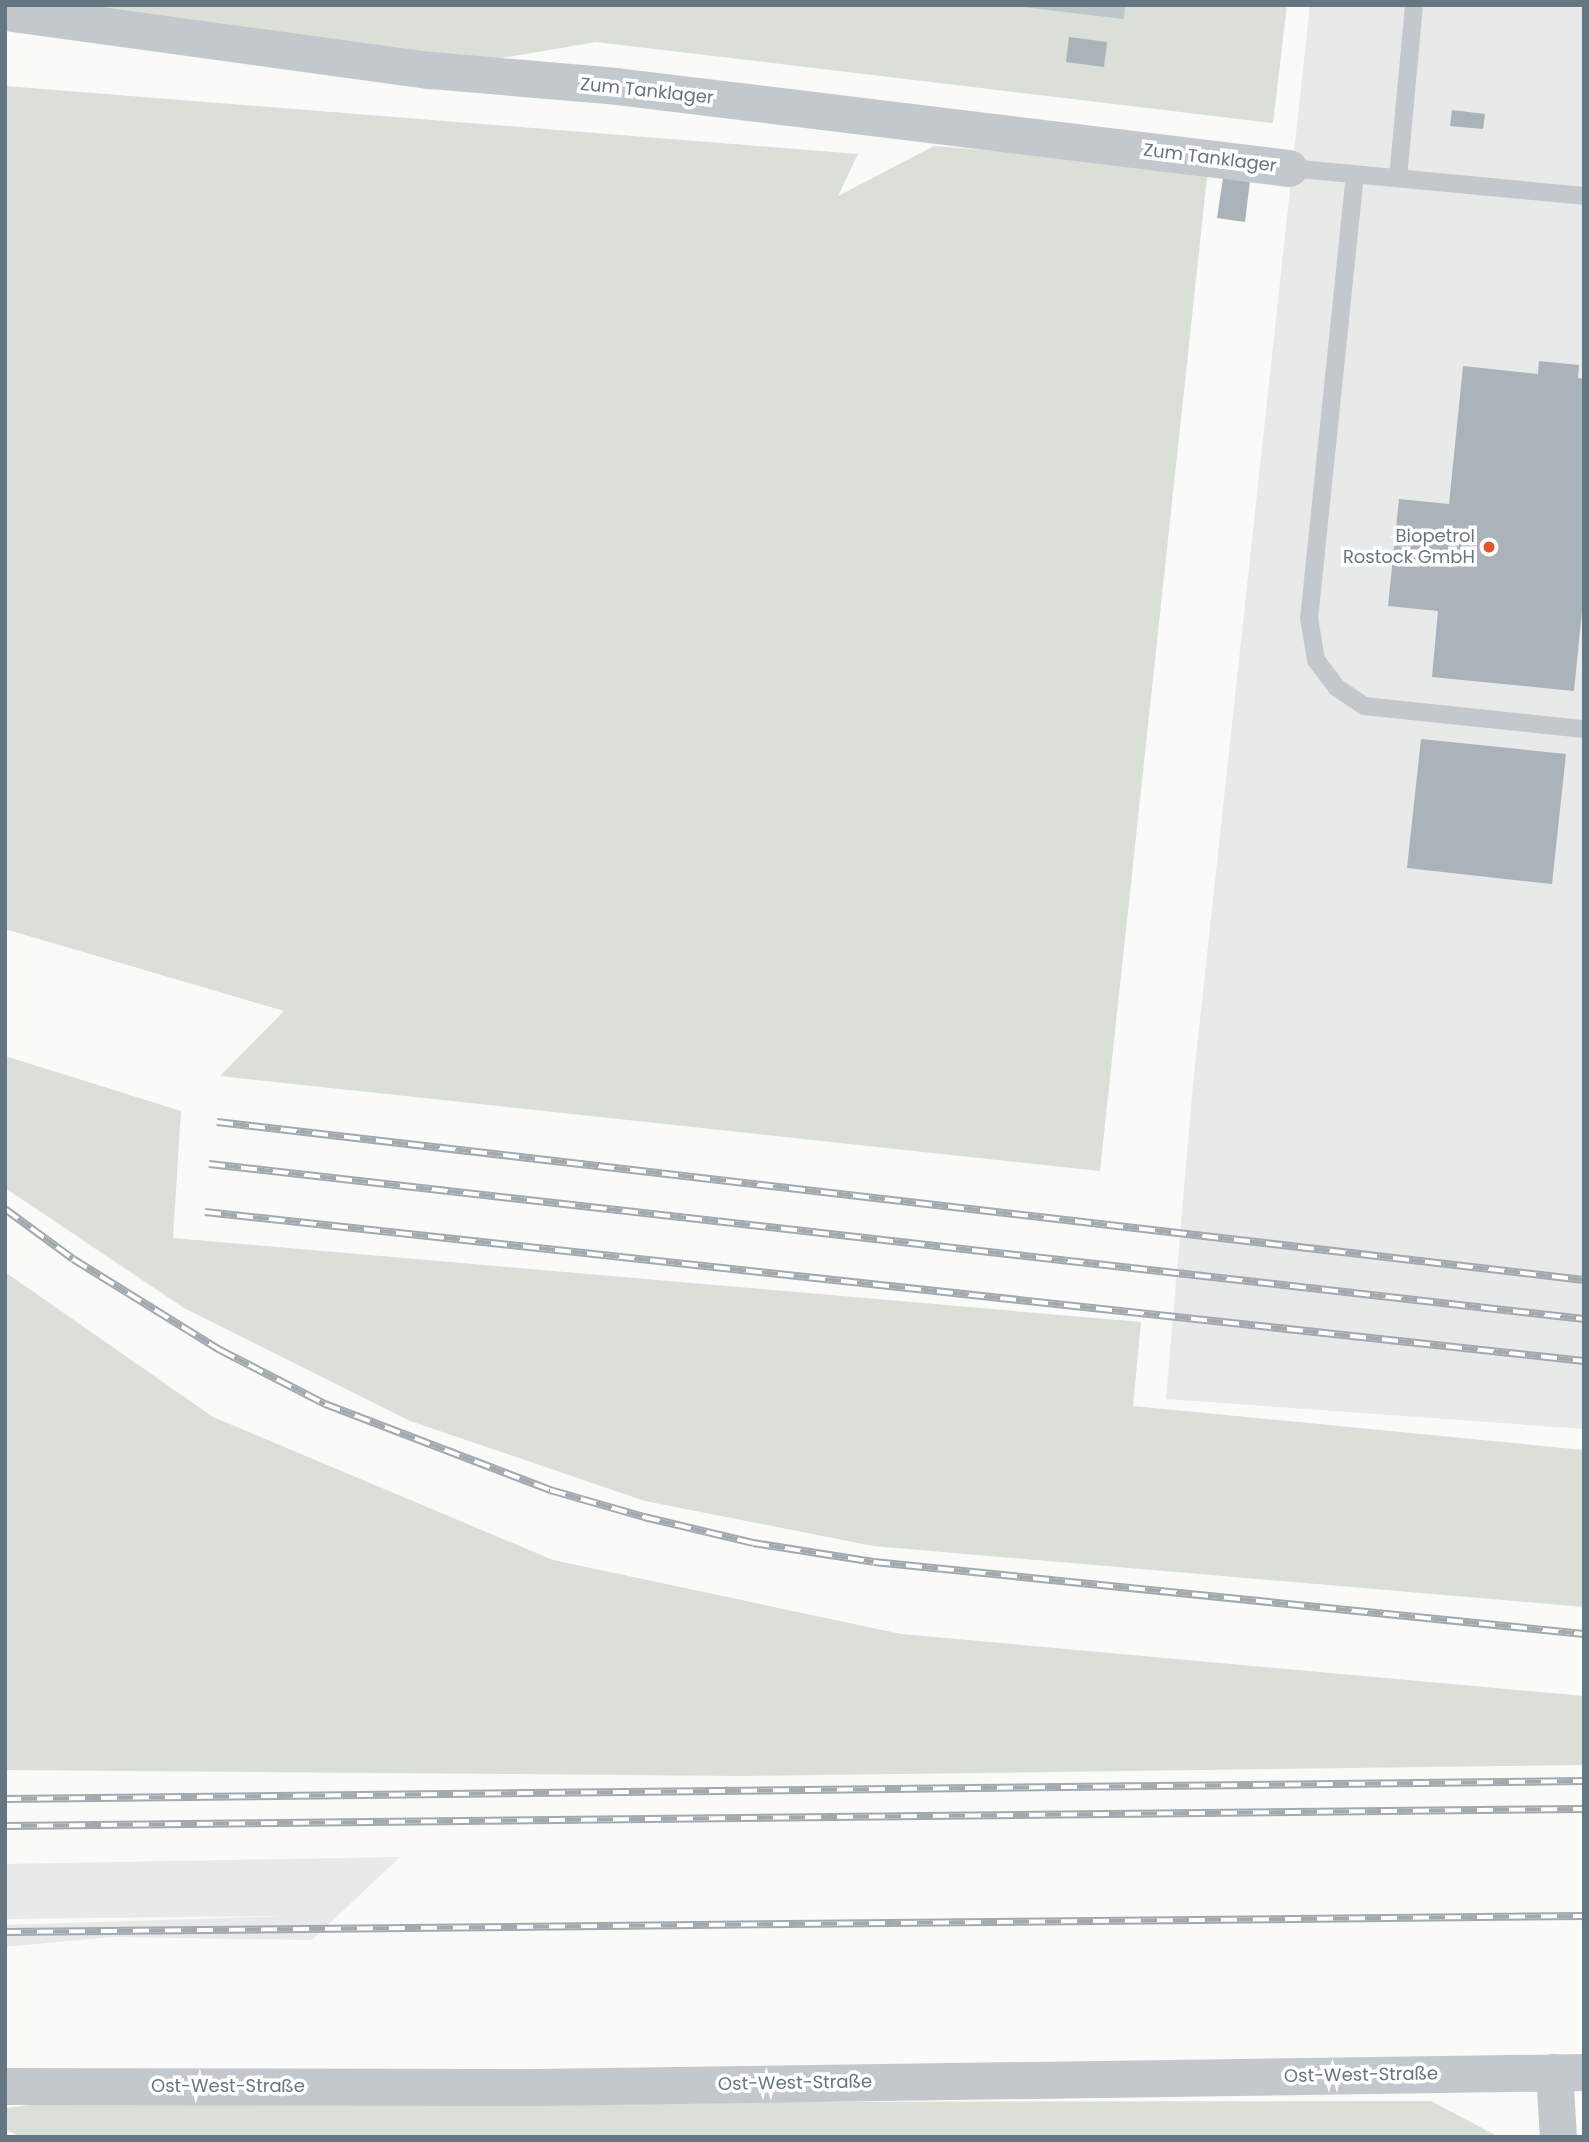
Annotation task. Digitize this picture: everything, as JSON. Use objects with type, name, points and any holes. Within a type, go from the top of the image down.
[{"type":"street","name":"Zum Tanklager","points":[[5,12],[431,70],[616,86],[1289,168]]},
{"type":"street","name":"Ost-West-Straße","points":[[5,2086],[537,2087],[1569,2072]]},
{"type":"street","points":[[1558,2137],[1569,2072]]},
{"type":"lane","points":[[1398,178],[1414,5]]},
{"type":"lane","points":[[1289,168],[1584,196]]},
{"type":"lane","points":[[1355,174],[1309,618],[1317,660],[1336,687],[1364,706],[1584,729]]},
{"type":"shaded area","points":[[5,5],[1287,5],[1273,123],[596,42],[431,70]]},
{"type":"shaded area","points":[[1005,5],[1125,5],[1124,19]]},
{"type":"shaded area","points":[[1310,5],[1584,5],[1584,1429],[1166,1399],[1193,1084]]},
{"type":"shaded area","points":[[5,86],[858,154],[838,196],[934,146],[1208,168],[1100,1171],[220,1076],[284,1011],[5,929]]},
{"type":"shaded area","points":[[5,1056],[181,1111],[173,1238],[1141,1322],[1133,1406],[1584,1450],[1584,1607],[873,1546],[645,1501],[410,1421],[184,1308],[5,1188]]},
{"type":"shaded area","points":[[5,1272],[213,1417],[553,1560],[901,1634],[1584,1696],[1584,1765],[741,1776],[5,1770]]},
{"type":"shaded area","points":[[400,1857],[312,1940],[112,1937],[5,1947],[5,1925],[289,1916],[5,1919],[5,1864]]},
{"type":"shaded area","points":[[1431,2101],[1499,2137],[23,2137],[5,2130],[5,2108],[46,2103]]},
{"type":"building","points":[[1069,37],[1107,42],[1104,67],[1066,62]]},
{"type":"building","points":[[1452,110],[1485,114],[1483,129],[1450,126]]},
{"type":"building","points":[[1223,178],[1250,181],[1245,222],[1217,218]]},
{"type":"building","name":"Biopetrol Rostock GmbH","points":[[1539,361],[1579,365],[1578,378],[1584,379],[1584,591],[1574,691],[1432,677],[1438,611],[1388,606],[1399,499],[1449,504],[1463,366],[1538,374]]},
{"type":"building","points":[[1421,739],[1566,754],[1552,884],[1407,868]]},
{"type":"railway","points":[[217,1122],[1584,1280]]},
{"type":"railway","points":[[209,1164],[1584,1319]]},
{"type":"railway","points":[[5,1209],[73,1259],[220,1350],[325,1404],[550,1490],[644,1517],[753,1543],[874,1562],[1584,1634]]},
{"type":"railway","points":[[205,1212],[1584,1361]]},
{"type":"railway","points":[[5,1799],[1584,1781]]},
{"type":"railway","points":[[5,1826],[1584,1809]]},
{"type":"railway","points":[[5,1932],[1584,1916]]},
{"type":"place","name":"Biopetrol Rostock GmbH","points":[[1489,547]]}]
